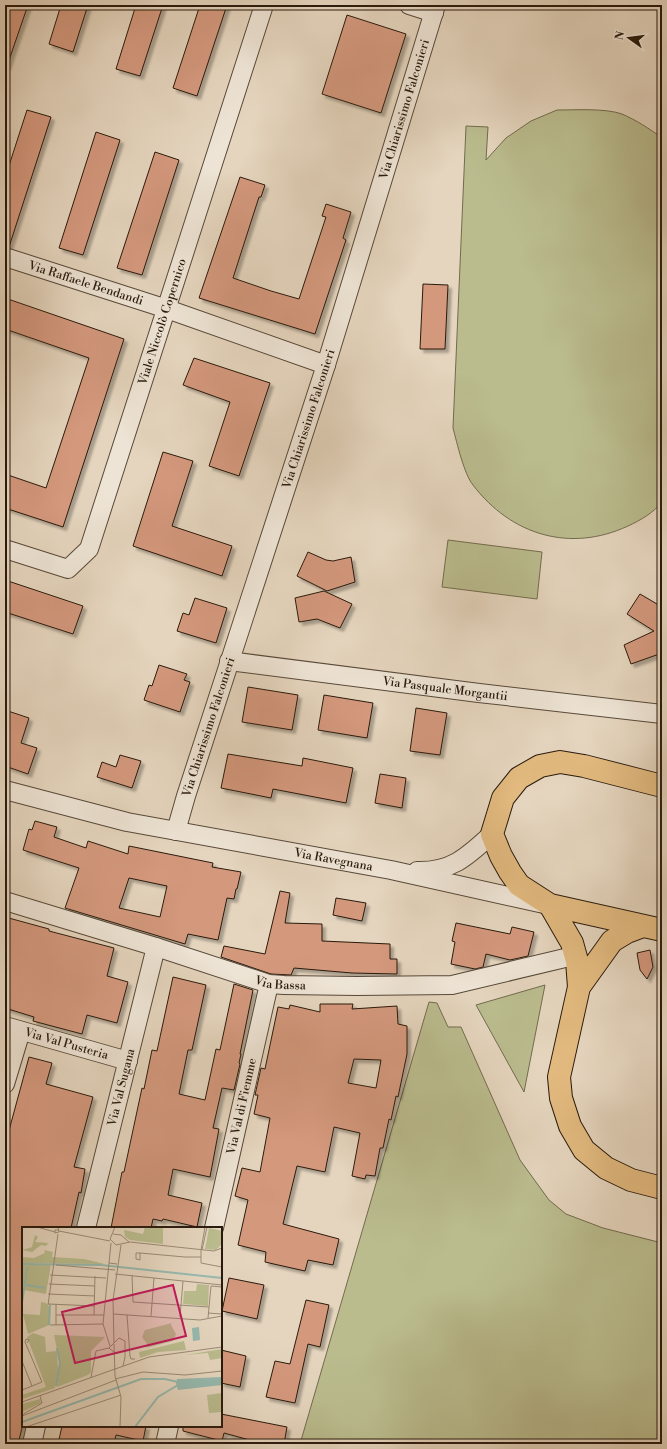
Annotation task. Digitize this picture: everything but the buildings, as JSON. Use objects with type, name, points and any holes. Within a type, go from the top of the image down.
[{"type":"main road","points":[[662,786],[584,766],[560,762],[540,766],[519,778],[502,798],[492,834],[501,856],[510,872],[520,885],[550,906],[572,943],[579,987],[559,1077],[561,1098],[570,1126],[584,1150],[606,1168],[631,1180],[662,1188]]},
{"type":"main road","name":"Via Ravegnana","points":[[550,906],[652,928]]},
{"type":"main road","points":[[579,987],[612,941],[626,932],[652,928]]},
{"type":"street","name":"Viale Niccolò Copernico","points":[[5,549],[68,568],[89,549],[264,5]]},
{"type":"street","points":[[409,5],[435,9]]},
{"type":"street","name":"Via Chiarissimo Falconieri","points":[[176,831],[229,661],[326,365],[435,9]]},
{"type":"street","name":"Via Raffaele Bendandi","points":[[5,257],[167,309],[326,365]]},
{"type":"street","name":"Via Pasquale Morgantii","points":[[229,661],[479,693],[662,714]]},
{"type":"street","name":"Via Ravegnana","points":[[5,790],[123,821],[391,870],[550,906]]},
{"type":"street","points":[[391,870],[424,872],[448,868],[470,854],[492,834]]},
{"type":"street","name":"Via Bassa","points":[[5,901],[156,947],[268,984],[350,986],[452,985],[565,958]]},
{"type":"street","name":"Via Val Sugana","points":[[86,1227],[156,947]]},
{"type":"street","name":"Via Val di Fiemme","points":[[214,1227],[268,984]]},
{"type":"street","points":[[5,1084],[13,1028]]},
{"type":"street","name":"Via Val Pusteria","points":[[13,1028],[128,1061]]},
{"type":"street","points":[[32,1444],[36,1427]]},
{"type":"street","points":[[165,1444],[169,1427]]},
{"type":"green space","points":[[557,110],[615,112],[638,122],[662,138],[662,502],[655,510],[628,526],[606,534],[585,538],[563,538],[543,534],[523,527],[505,516],[488,502],[473,485],[467,474],[453,428],[466,126],[488,127],[486,160],[506,138],[531,121]]},
{"type":"green space","points":[[448,540],[542,552],[537,599],[442,587]]},
{"type":"green space","points":[[545,985],[524,1092],[476,1005]]},
{"type":"green space","points":[[429,1002],[437,1003],[448,1027],[461,1027],[520,1160],[549,1200],[566,1214],[603,1228],[662,1243],[662,1444],[300,1444]]}]
